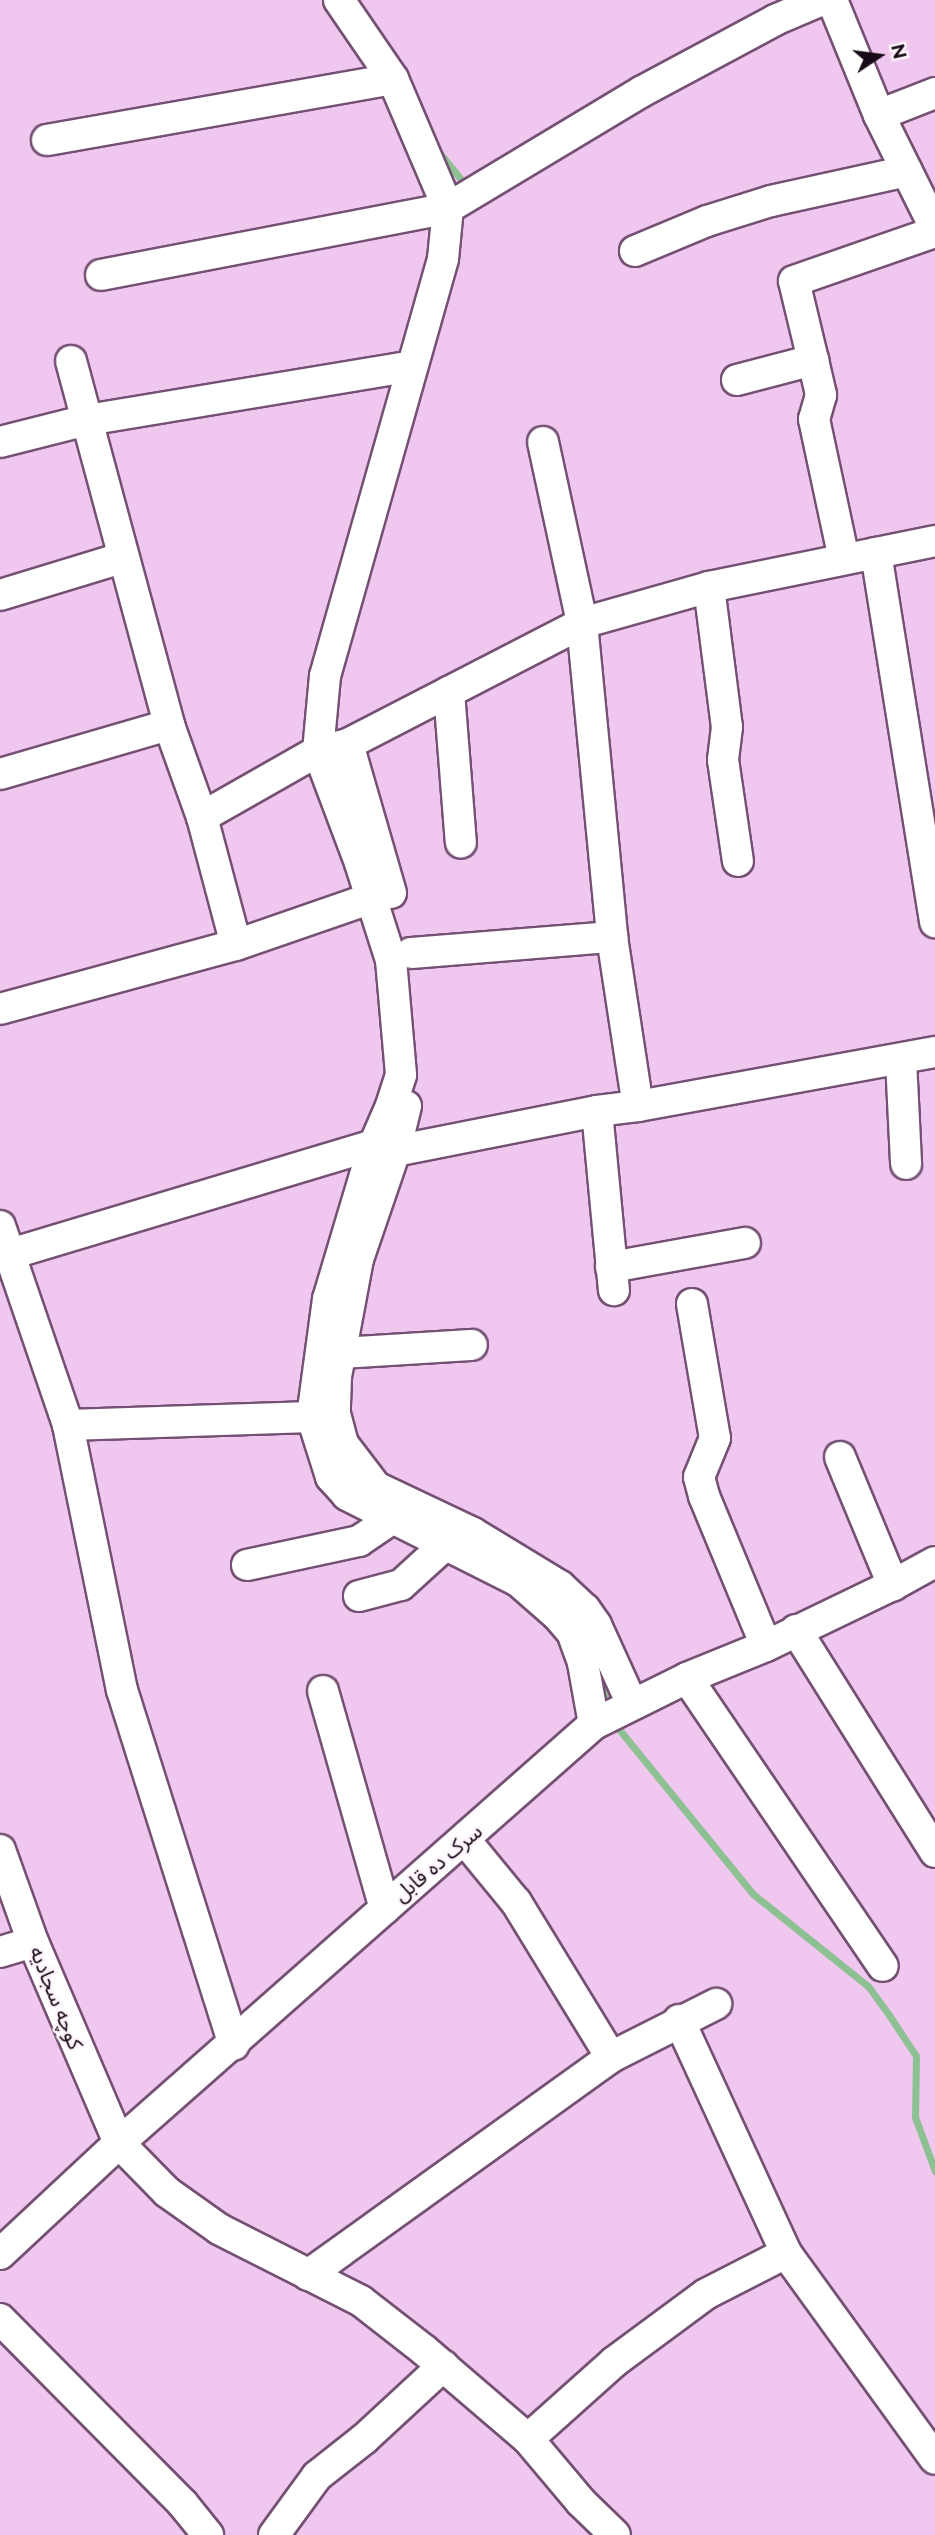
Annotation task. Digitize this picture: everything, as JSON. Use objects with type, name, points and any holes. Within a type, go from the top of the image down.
[{"type":"street","points":[[339,0],[393,79],[448,208],[443,258],[325,677],[318,751],[372,898],[391,960],[401,1075],[358,1259],[340,1353],[335,1414],[343,1444],[376,1487],[473,1533],[560,1586],[585,1609],[596,1625],[632,1704]]},
{"type":"street","points":[[101,275],[448,208],[642,92],[775,20],[822,0]]},
{"type":"street","points":[[832,0],[879,115],[935,230],[794,281],[821,394],[814,419],[844,559]]},
{"type":"street","points":[[47,140],[393,79]]},
{"type":"street","points":[[879,115],[935,93]]},
{"type":"street","points":[[635,251],[707,221],[771,201],[907,171]]},
{"type":"street","points":[[737,380],[813,360]]},
{"type":"street","points":[[71,361],[169,725],[202,817],[236,945]]},
{"type":"street","points":[[0,442],[87,420],[412,366]]},
{"type":"street","points":[[543,442],[582,623],[612,937],[638,1106]]},
{"type":"street","points":[[202,817],[318,751],[348,744],[582,623],[709,587],[935,541]]},
{"type":"street","points":[[876,553],[935,922]]},
{"type":"street","points":[[0,595],[122,558]]},
{"type":"street","points":[[709,587],[727,727],[723,760],[738,861]]},
{"type":"street","points":[[449,692],[461,843]]},
{"type":"street","points":[[0,774],[169,725]]},
{"type":"street","points":[[348,744],[411,953],[418,1057],[328,1299],[312,1417],[331,1477],[347,1495],[518,1581],[572,1632],[583,1663],[594,1724]]},
{"type":"street","points":[[0,1009],[236,945],[372,898]]},
{"type":"street","points":[[411,953],[612,937]]},
{"type":"street","points":[[10,1254],[384,1148],[638,1106],[935,1052]]},
{"type":"street","points":[[901,1060],[906,1164]]},
{"type":"street","points":[[597,1111],[612,1278],[745,1243]]},
{"type":"street","points":[[0,1226],[68,1425],[122,1690],[234,2045]]},
{"type":"street","points":[[692,1304],[715,1438],[699,1477],[704,1496],[766,1646]]},
{"type":"street","points":[[340,1353],[472,1345]]},
{"type":"street","points":[[68,1425],[312,1417]]},
{"type":"street","points":[[840,1457],[893,1585]]},
{"type":"street","points":[[247,1565],[359,1541],[392,1519]]},
{"type":"street","points":[[359,1596],[401,1585],[446,1544]]},
{"type":"street","name":"سرک ده قابل","points":[[0,2254],[119,2143],[234,2045],[594,1724],[687,1678],[766,1646],[935,1562]]},
{"type":"street","points":[[796,1630],[935,1852]]},
{"type":"street","points":[[687,1678],[883,1966]]},
{"type":"street","points":[[323,1692],[385,1908]]},
{"type":"street","points":[[465,1840],[516,1902],[611,2057]]},
{"type":"street","name":"کوچه سجادیه","points":[[0,1850],[33,1942],[119,2143]]},
{"type":"street","points":[[0,1952],[33,1942]]},
{"type":"street","points":[[308,2275],[611,2057],[679,2020],[716,2004]]},
{"type":"street","points":[[679,2020],[786,2253],[935,2459]]},
{"type":"street","points":[[119,2143],[167,2192],[219,2229],[361,2301],[443,2366],[528,2439],[581,2502],[615,2535]]},
{"type":"street","points":[[528,2439],[614,2362],[706,2294],[786,2253]]},
{"type":"street","points":[[0,2319],[183,2504],[208,2535]]},
{"type":"street","points":[[274,2535],[317,2476],[364,2439],[443,2366]]},
{"type":"waterway","points":[[438,151],[468,188]]},
{"type":"waterway","points":[[600,1684],[610,1709]]},
{"type":"waterway","points":[[614,1720],[753,1894],[868,1986],[889,2015],[916,2056],[915,2117],[935,2171]]}]
